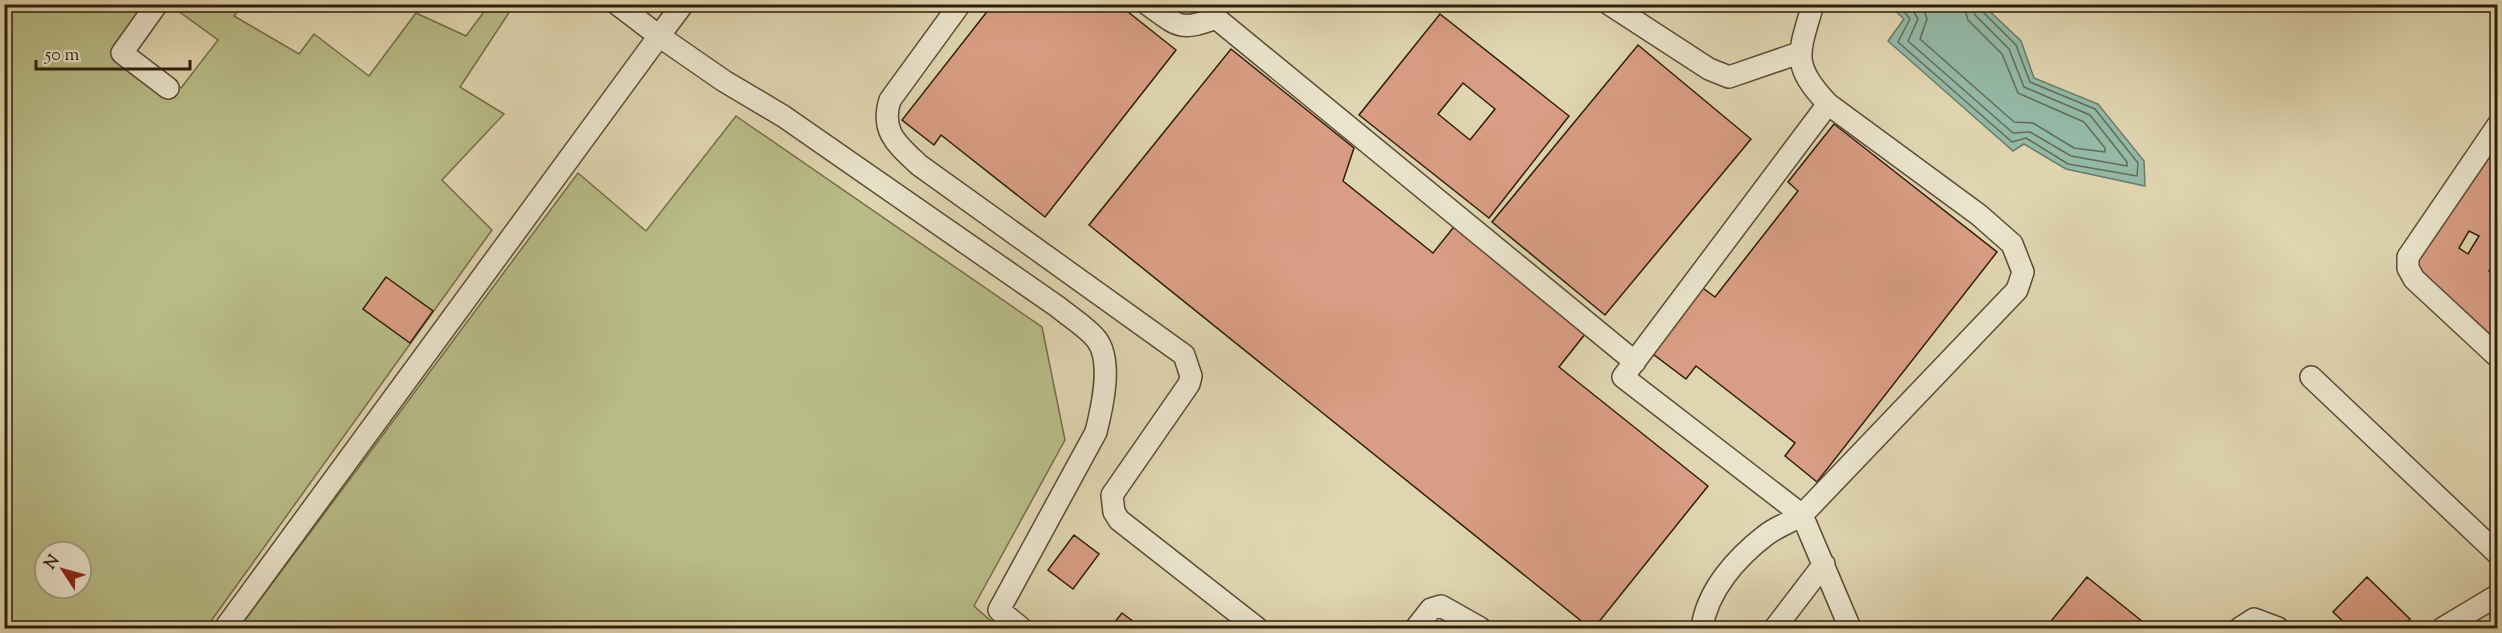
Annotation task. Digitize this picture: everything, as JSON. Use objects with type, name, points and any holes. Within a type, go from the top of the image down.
[{"type":"street","points":[[157,4],[122,53],[168,88]]},
{"type":"street","points":[[617,4],[724,81],[783,116],[1048,300],[1098,341],[1105,368],[1103,405],[1096,432],[999,610],[1021,628]]},
{"type":"street","points":[[225,628],[683,4]]},
{"type":"street","points":[[960,4],[890,100],[885,116],[888,129],[900,146],[919,165],[1185,355],[1191,376],[1190,384],[1112,495],[1114,512],[1119,520],[1257,628]]},
{"type":"street","points":[[1147,4],[1175,25],[1191,28],[1221,11],[1635,362]]},
{"type":"street","points":[[1608,4],[1709,69],[1729,77],[1799,53]]},
{"type":"street","points":[[1702,628],[1704,609],[1723,577],[1766,534],[1802,515],[2017,290],[2023,272],[2012,244],[1979,215],[1828,104],[1808,84],[1799,53],[1813,4]]},
{"type":"street","points":[[1828,104],[1623,377],[1802,515],[1850,628]]},
{"type":"street","points":[[2498,125],[2408,256],[2408,268],[2414,279],[2498,357]]},
{"type":"street","points":[[2311,377],[2498,554]]},
{"type":"street","points":[[1775,628],[1824,564]]},
{"type":"street","points":[[2452,626],[2498,595]]},
{"type":"street","points":[[1416,628],[1431,609],[1442,606],[1480,628]]},
{"type":"street","points":[[2240,628],[2254,619],[2278,628]]},
{"type":"green space","points":[[4,5],[148,5],[122,40],[181,88],[218,40],[170,5],[243,5],[234,16],[299,54],[314,34],[369,76],[416,13],[466,36],[489,5],[514,5],[460,87],[504,114],[442,180],[492,230],[206,628],[5,628]]},
{"type":"green space","points":[[736,116],[1042,327],[1065,440],[974,606],[999,628],[239,628],[578,173],[646,231]]},
{"type":"water","points":[[1889,5],[1983,5],[2021,41],[2034,78],[2098,104],[2144,161],[2145,186],[2066,169],[2024,144],[2013,151],[1888,41],[1904,19]]},
{"type":"building","points":[[993,4],[1118,4],[1176,50],[1045,217],[941,135],[934,145],[902,120]]},
{"type":"building","points":[[1440,14],[1569,116],[1489,218],[1359,115]],"holes":[[[1463,83],[1495,109],[1470,140],[1438,114]]]},
{"type":"building","points":[[1638,45],[1751,139],[1605,315],[1492,222]]},
{"type":"building","points":[[1231,49],[1354,148],[1343,181],[1433,253],[1457,223],[1589,329],[1559,367],[1708,486],[1594,628],[1590,628],[1089,225]]},
{"type":"building","points":[[1834,124],[1997,252],[1817,482],[1785,456],[1795,443],[1696,366],[1686,379],[1649,351],[1700,286],[1715,297],[1798,191],[1788,182]]},
{"type":"building","points":[[2498,143],[2498,187],[2494,192],[2498,194],[2498,258],[2489,271],[2498,276],[2498,342],[2414,267]],"holes":[[[2469,231],[2479,236],[2468,254],[2459,248]]]},
{"type":"building","points":[[386,277],[433,311],[410,343],[363,309]]},
{"type":"building","points":[[1074,535],[1099,554],[1073,589],[1048,570]]},
{"type":"building","points":[[2087,577],[2148,626],[2146,628],[2050,628],[2047,626]]},
{"type":"building","points":[[2367,577],[2410,619],[2401,628],[2350,628],[2333,612]]},
{"type":"building","points":[[1122,613],[1142,628],[1110,628]]}]
